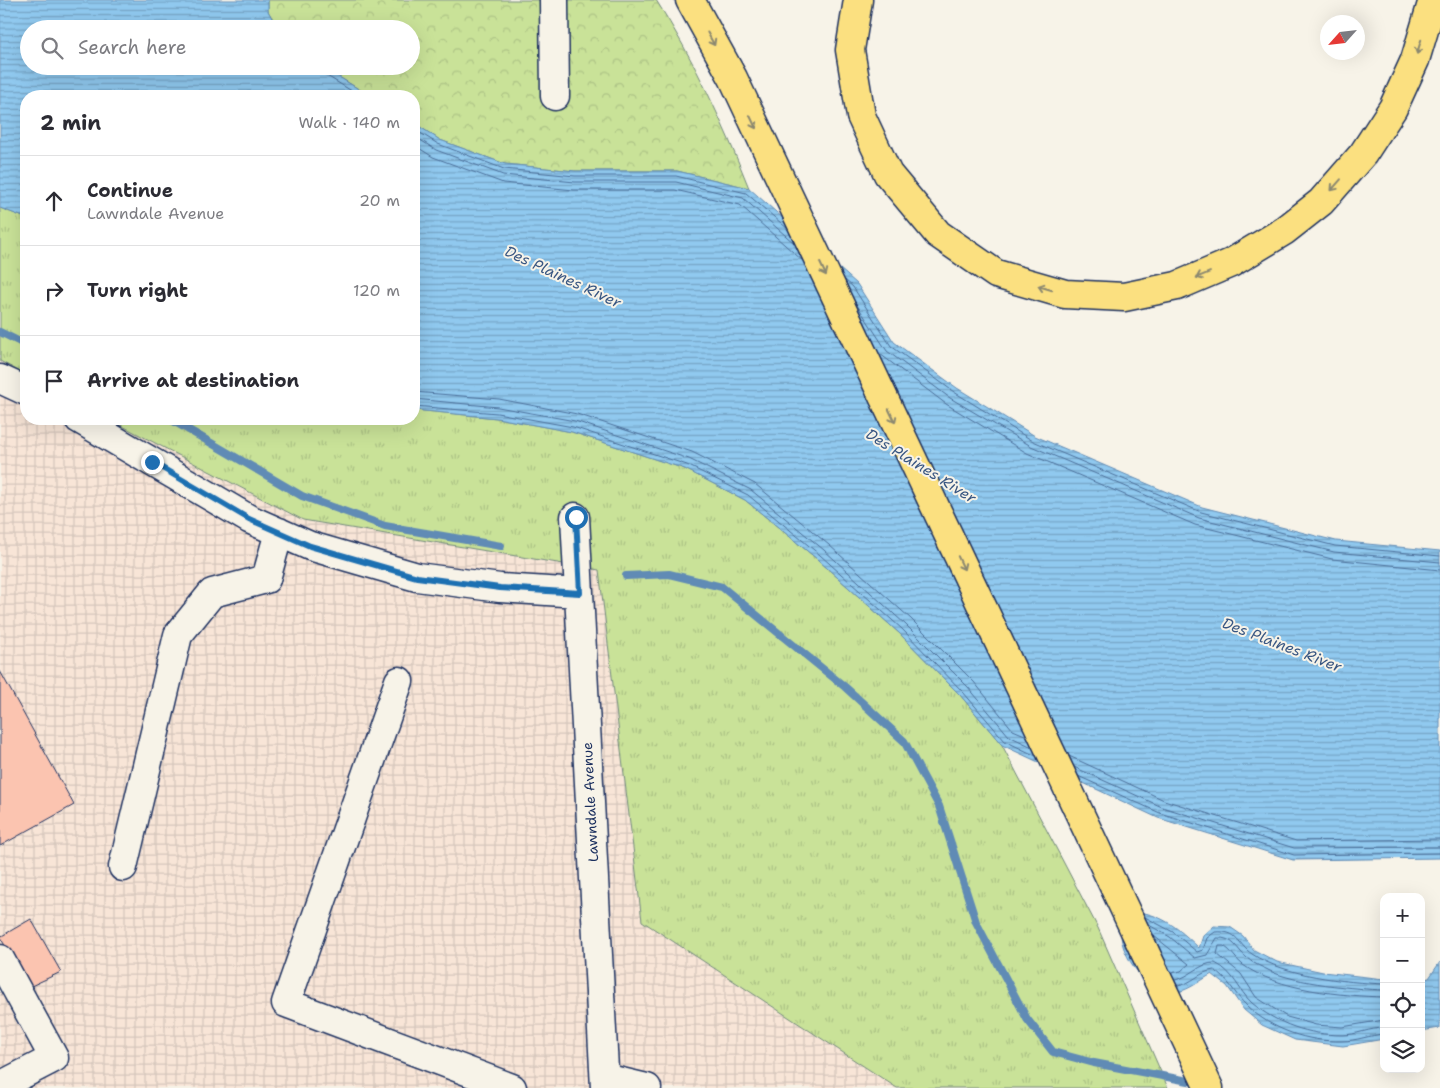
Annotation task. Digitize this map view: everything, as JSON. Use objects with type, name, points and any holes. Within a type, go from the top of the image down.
[{"type":"highway","points":[[690,0],[733,78],[1209,1088]]},
{"type":"highway","points":[[858,0],[850,50],[861,116],[888,174],[938,234],[996,274],[1065,294],[1124,297],[1177,286],[1231,263],[1284,231],[1321,202],[1363,154],[1393,108],[1415,60],[1433,0]]},
{"type":"street","points":[[554,0],[555,96]]},
{"type":"street","points":[[0,379],[20,388]]},
{"type":"street","points":[[89,425],[249,519],[310,546],[417,577],[500,588],[580,593]]},
{"type":"street","name":"Lawndale Avenue","points":[[576,517],[605,1083]]},
{"type":"street","points":[[123,868],[178,635],[212,594],[266,579],[279,532]]},
{"type":"street","points":[[399,681],[286,1003],[460,1079],[512,1088]]},
{"type":"street","points":[[0,959],[54,1058],[0,1086]]},
{"type":"street","points":[[605,1083],[647,1088]]},
{"type":"shaded area","points":[[0,361],[20,372],[20,425],[121,425],[303,520],[599,570],[642,921],[897,1088],[0,1088]]},
{"type":"green space","points":[[268,0],[656,0],[683,45],[707,92],[749,188],[677,171],[575,171],[505,164],[440,140],[420,127],[420,90],[360,90],[336,75],[420,75],[420,20],[273,20],[268,11]]},
{"type":"green space","points":[[0,208],[20,216],[20,372],[0,361]]},
{"type":"green space","points":[[420,411],[497,418],[572,432],[685,469],[745,500],[817,559],[899,633],[960,695],[1002,745],[1098,928],[1168,1088],[897,1088],[642,921],[599,570],[303,520],[121,425],[420,425]]},
{"type":"water","points":[[0,0],[268,0],[268,11],[273,20],[20,20],[20,75],[336,75],[360,90],[20,90],[20,216],[0,208]]},
{"type":"water","name":"Des Plaines River","points":[[420,127],[440,140],[505,164],[575,171],[677,171],[749,188],[857,284],[894,342],[957,388],[1035,436],[1202,507],[1336,541],[1440,551],[1440,858],[1293,860],[1158,818],[1002,745],[960,695],[899,633],[817,559],[745,500],[685,469],[572,432],[497,418],[420,411]]},
{"type":"water","points":[[1130,911],[1151,915],[1168,922],[1199,948],[1203,936],[1214,926],[1230,927],[1243,936],[1254,950],[1277,962],[1323,972],[1380,979],[1380,1040],[1343,1046],[1295,1040],[1262,1025],[1244,1010],[1227,986],[1212,974],[1181,991],[1170,993],[1162,991],[1145,979],[1130,961],[1122,942],[1121,933]]},
{"type":"water","points":[[1440,962],[1440,1028],[1425,1030],[1425,979],[1429,978]]},
{"type":"building","points":[[0,671],[74,805],[0,846]]},
{"type":"building","points":[[31,919],[61,972],[29,987],[0,937]]},
{"type":"waterway","points":[[0,332],[20,342]]},
{"type":"waterway","points":[[180,425],[302,496],[385,526],[501,546]]},
{"type":"waterway","points":[[626,576],[669,574],[722,587],[845,687],[904,741],[939,806],[976,922],[1027,1019],[1053,1052],[1094,1063],[1199,1083]]},
{"type":"route","points":[[152,462],[249,519],[310,546],[417,577],[500,588],[580,593],[576,517]]}]
